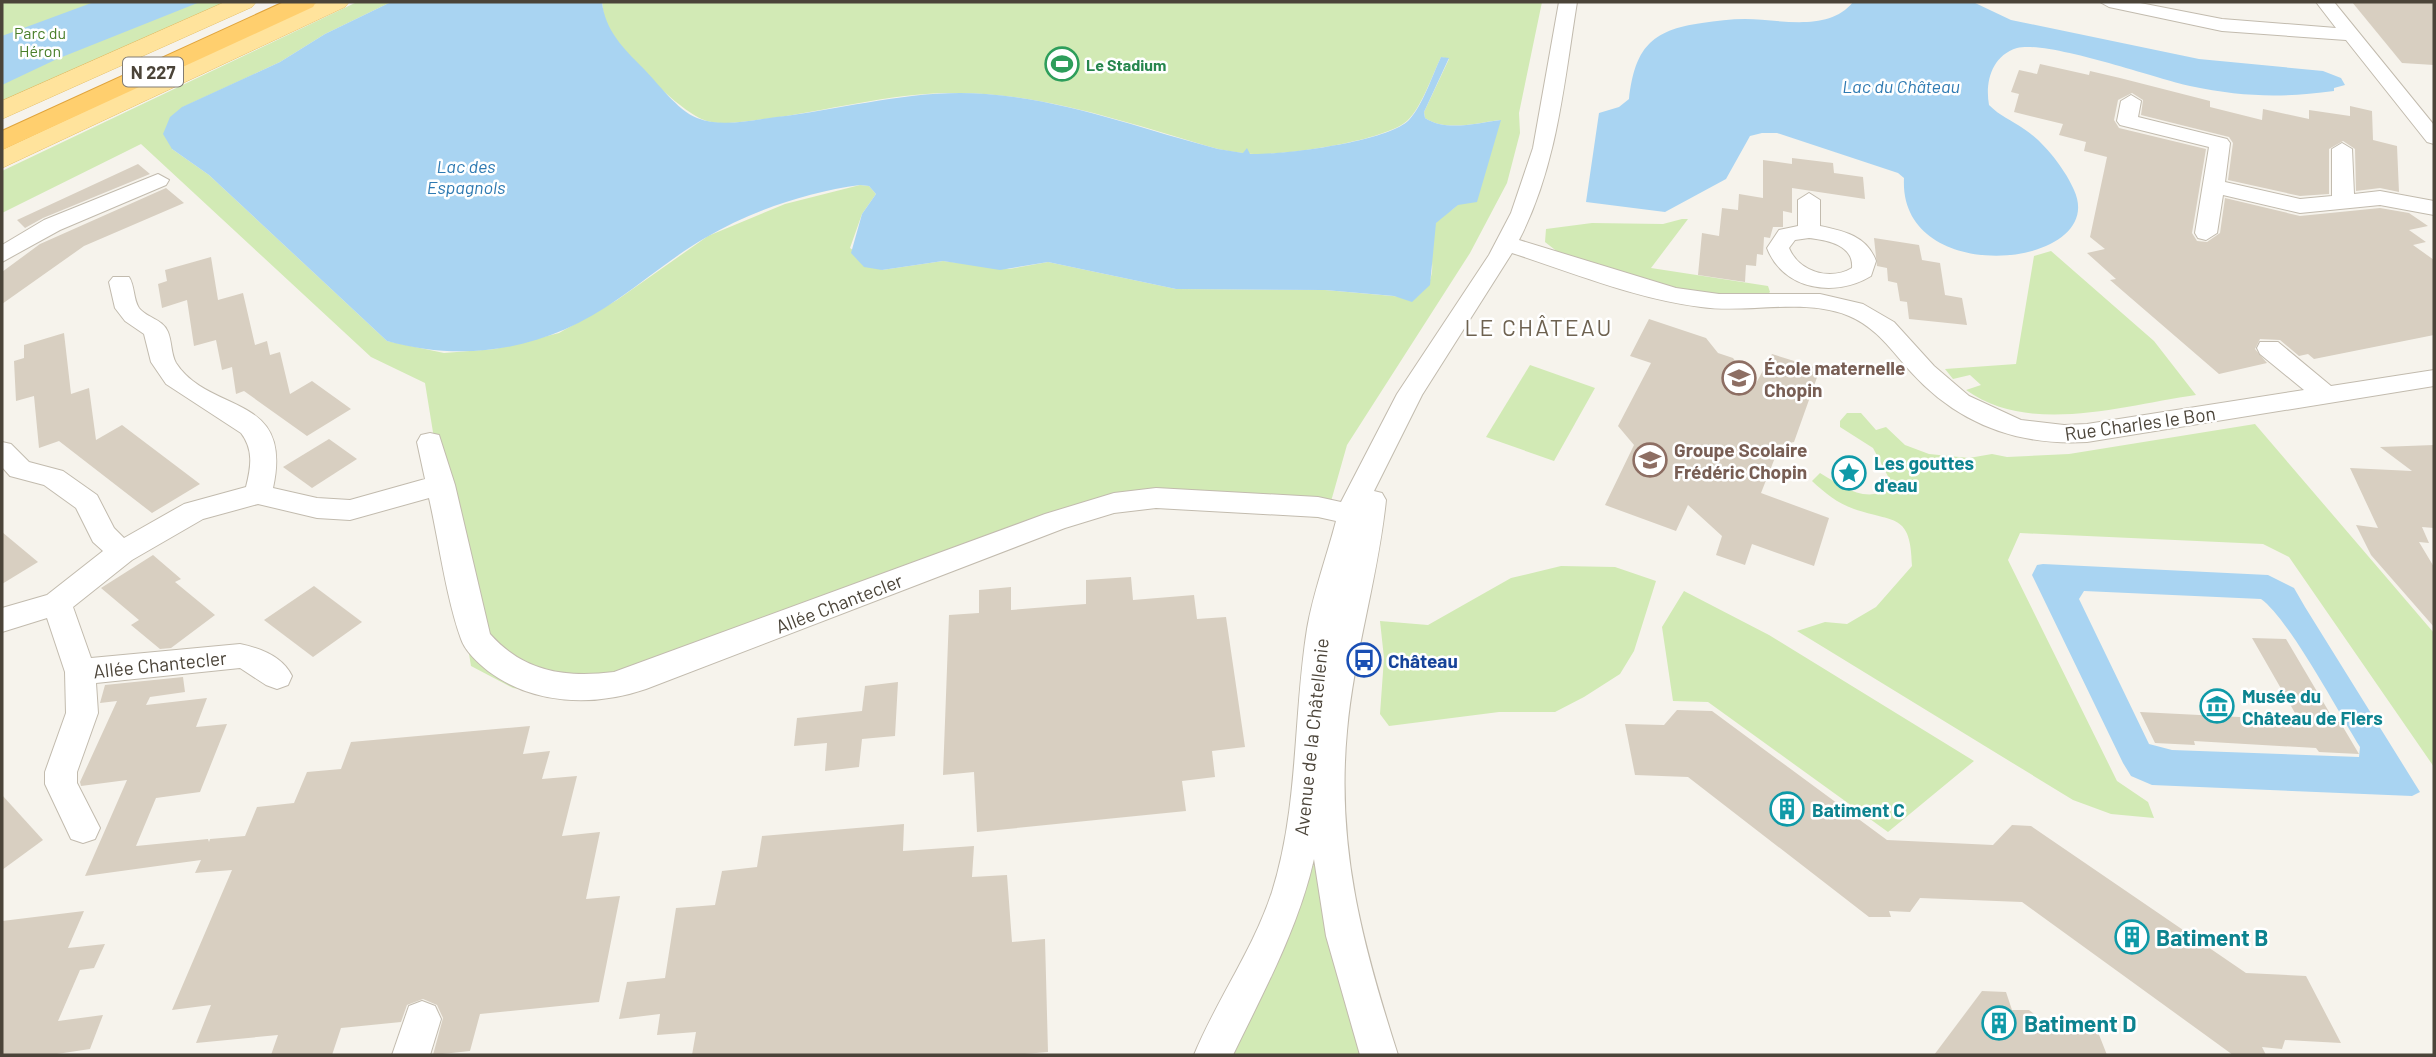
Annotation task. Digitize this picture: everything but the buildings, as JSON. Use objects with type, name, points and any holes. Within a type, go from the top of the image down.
[{"type":"highway","name":"N 227","points":[[2,128],[277,2]]},
{"type":"highway","name":"N 227","points":[[2,142],[304,2]]},
{"type":"main road","points":[[2,111],[244,2]]},
{"type":"main road","points":[[2,160],[337,2]]},
{"type":"street","name":"Avenue de la Châtellenie","points":[[1379,1055],[1344,940],[1327,826],[1331,730],[1365,478],[1417,382],[1507,244],[1522,213],[1538,168],[1568,2]]},
{"type":"street","points":[[2109,2],[2222,25],[2352,35]]},
{"type":"street","points":[[2325,2],[2426,117],[2434,138]]},
{"type":"street","points":[[2131,101],[2127,121],[2220,143],[2206,233]]},
{"type":"street","points":[[2342,149],[2343,202]]},
{"type":"street","points":[[2,255],[37,232],[158,180]]},
{"type":"street","points":[[2213,186],[2282,204],[2316,206],[2380,198],[2434,208]]},
{"type":"street","points":[[1809,200],[1809,231]]},
{"type":"street","points":[[1809,231],[1835,236],[1857,248],[1865,264],[1863,271],[1856,276],[1834,281],[1794,270],[1785,263],[1778,248],[1787,235],[1809,231]]},
{"type":"street","name":"Rue Charles le Bon","points":[[1507,244],[1679,297],[1726,303],[1843,304],[1871,316],[1894,335],[1924,372],[1962,405],[1992,421],[2031,433],[2087,433],[2434,378]]},
{"type":"street","points":[[1787,303],[1780,286],[1794,270]]},
{"type":"street","points":[[121,282],[126,308],[130,315],[155,330],[161,356],[171,373],[191,391],[248,423],[257,432],[264,450],[258,494]]},
{"type":"street","points":[[2269,348],[2327,396]]},
{"type":"street","name":"Allée Chantecler","points":[[430,442],[475,639],[485,651],[517,675],[545,684],[577,688],[619,685],[635,680],[1042,526],[1114,503],[1176,498],[1298,505],[1361,515]]},
{"type":"street","points":[[2,452],[20,469],[53,478],[87,502],[103,534],[122,552]]},
{"type":"street","points":[[2,620],[57,603],[122,552],[194,511],[258,494],[317,508],[350,510],[441,485]]},
{"type":"street","name":"Avenue de la Châtellenie","points":[[1213,1055],[1264,956],[1289,892],[1303,834],[1310,787],[1322,628],[1361,515]]},
{"type":"street","name":"Allée Chantecler","points":[[57,603],[80,672],[82,713],[61,772],[61,784],[83,828]]},
{"type":"street","name":"Allée Chantecler","points":[[80,672],[240,656],[253,659],[277,676]]},
{"type":"street","points":[[411,1055],[422,1019]]},
{"type":"green space","name":"Parc du Héron","points":[[2,2],[225,2],[2,101]]},
{"type":"green space","points":[[357,2],[391,2],[325,34],[280,62],[183,107],[172,149],[209,175],[387,341],[444,353],[495,349],[559,333],[617,300],[708,236],[785,204],[860,185],[869,186],[876,194],[862,214],[850,248],[882,270],[943,261],[1009,269],[1048,262],[1176,289],[1325,290],[1415,298],[1430,280],[1431,244],[1435,224],[1456,206],[1465,194],[1500,120],[1452,126],[1425,118],[1424,112],[1449,59],[1441,57],[1413,115],[1397,127],[1382,134],[1341,144],[1280,153],[1254,154],[1218,149],[1051,103],[983,94],[903,96],[736,123],[714,122],[696,116],[682,107],[638,66],[608,27],[602,2],[1542,2],[1519,113],[1520,133],[1507,183],[1470,253],[1347,445],[1326,519],[1243,508],[1100,499],[557,695],[513,688],[471,666],[425,383],[371,357],[141,144],[2,213],[2,171]]},
{"type":"green space","points":[[1688,219],[1651,268],[1768,286],[1770,292],[1766,296],[1725,296],[1674,289],[1559,253],[1545,242],[1546,229],[1592,223],[1663,224]]},
{"type":"green space","points":[[2051,251],[2154,341],[2196,395],[2078,414],[2048,414],[2019,412],[1991,404],[1966,390],[1981,385],[1970,375],[1953,379],[1945,369],[2016,364],[2034,256]]},
{"type":"green space","points":[[1530,365],[1595,388],[1554,461],[1486,437]]},
{"type":"green space","points":[[1847,413],[1861,413],[1876,430],[1886,427],[1905,445],[1929,454],[1969,458],[1992,454],[2007,457],[2069,454],[2255,424],[2434,633],[2434,767],[2289,557],[2263,544],[2020,533],[2008,560],[2117,781],[2148,802],[2154,818],[2111,814],[2073,800],[1797,631],[1825,622],[1847,624],[1876,607],[1912,566],[1908,536],[1898,522],[1842,504],[1812,481],[1820,473],[1861,494],[1889,490],[1891,482],[1873,448],[1840,427],[1840,421]]},
{"type":"green space","points":[[1561,566],[1615,567],[1656,581],[1634,651],[1620,674],[1555,712],[1499,712],[1389,726],[1380,714],[1384,658],[1380,621],[1428,625],[1511,578]]},
{"type":"green space","points":[[1684,591],[1769,635],[1974,761],[1888,832],[1708,702],[1673,701],[1662,627]]},
{"type":"green space","points":[[1321,841],[1354,1026],[1365,1055],[1227,1055],[1297,916]]},
{"type":"water","points":[[94,2],[200,2],[57,59],[2,85],[2,36]]},
{"type":"water","name":"Lac des Espagnols","points":[[391,2],[602,2],[607,21],[616,38],[668,96],[697,118],[716,122],[746,121],[933,94],[986,94],[1045,102],[1218,149],[1243,153],[1247,148],[1250,154],[1285,152],[1357,141],[1397,128],[1409,120],[1419,106],[1441,57],[1449,58],[1424,112],[1425,118],[1452,126],[1501,120],[1477,202],[1458,205],[1436,223],[1430,285],[1412,302],[1394,296],[1325,290],[1176,289],[1048,262],[1000,270],[943,261],[882,270],[864,267],[851,253],[862,214],[876,194],[869,186],[860,185],[800,198],[741,219],[694,245],[592,316],[536,340],[478,351],[418,348],[387,341],[209,175],[172,149],[163,134],[170,117],[182,107],[280,62],[325,34]]},
{"type":"water","name":"Lac du Château","points":[[1853,2],[1973,2],[2011,20],[2199,59],[2323,71],[2341,78],[2345,85],[2334,88],[2334,91],[2315,93],[2245,94],[2190,86],[2052,49],[2017,48],[2008,52],[1996,64],[1989,79],[1989,105],[2031,134],[2053,156],[2074,190],[2077,217],[2062,237],[2034,250],[2000,256],[1965,252],[1933,239],[1911,214],[1904,178],[1898,173],[1777,133],[1750,136],[1726,179],[1665,212],[1586,202],[1599,113],[1619,107],[1629,99],[1641,55],[1658,37],[1684,26],[1724,20],[1817,21],[1843,12]]},
{"type":"water","points":[[2037,565],[2268,575],[2294,588],[2420,792],[2412,796],[2152,785],[2131,776],[2032,575]],"holes":[[[2084,591],[2261,599],[2285,626],[2313,668],[2360,747],[2359,757],[2172,750],[2149,744],[2079,599]]]},
{"type":"place","name":"Le Stadium","points":[[1062,64]]},
{"type":"place","name":"École maternelle Chopin","points":[[1739,378]]},
{"type":"place","name":"Groupe Scolaire Frédéric Chopin","points":[[1650,460]]},
{"type":"place","name":"Les gouttes d'eau","points":[[1849,473]]},
{"type":"place","name":"Château","points":[[1364,660]]},
{"type":"place","name":"Musée du Château de Flers","points":[[2217,706]]},
{"type":"place","name":"Batiment C","points":[[1787,809]]},
{"type":"place","name":"Batiment B","points":[[2132,937]]},
{"type":"place","name":"Batiment D","points":[[1999,1023]]},
{"type":"district","name":"LE CHÂTEAU","points":[[1539,327]]}]
